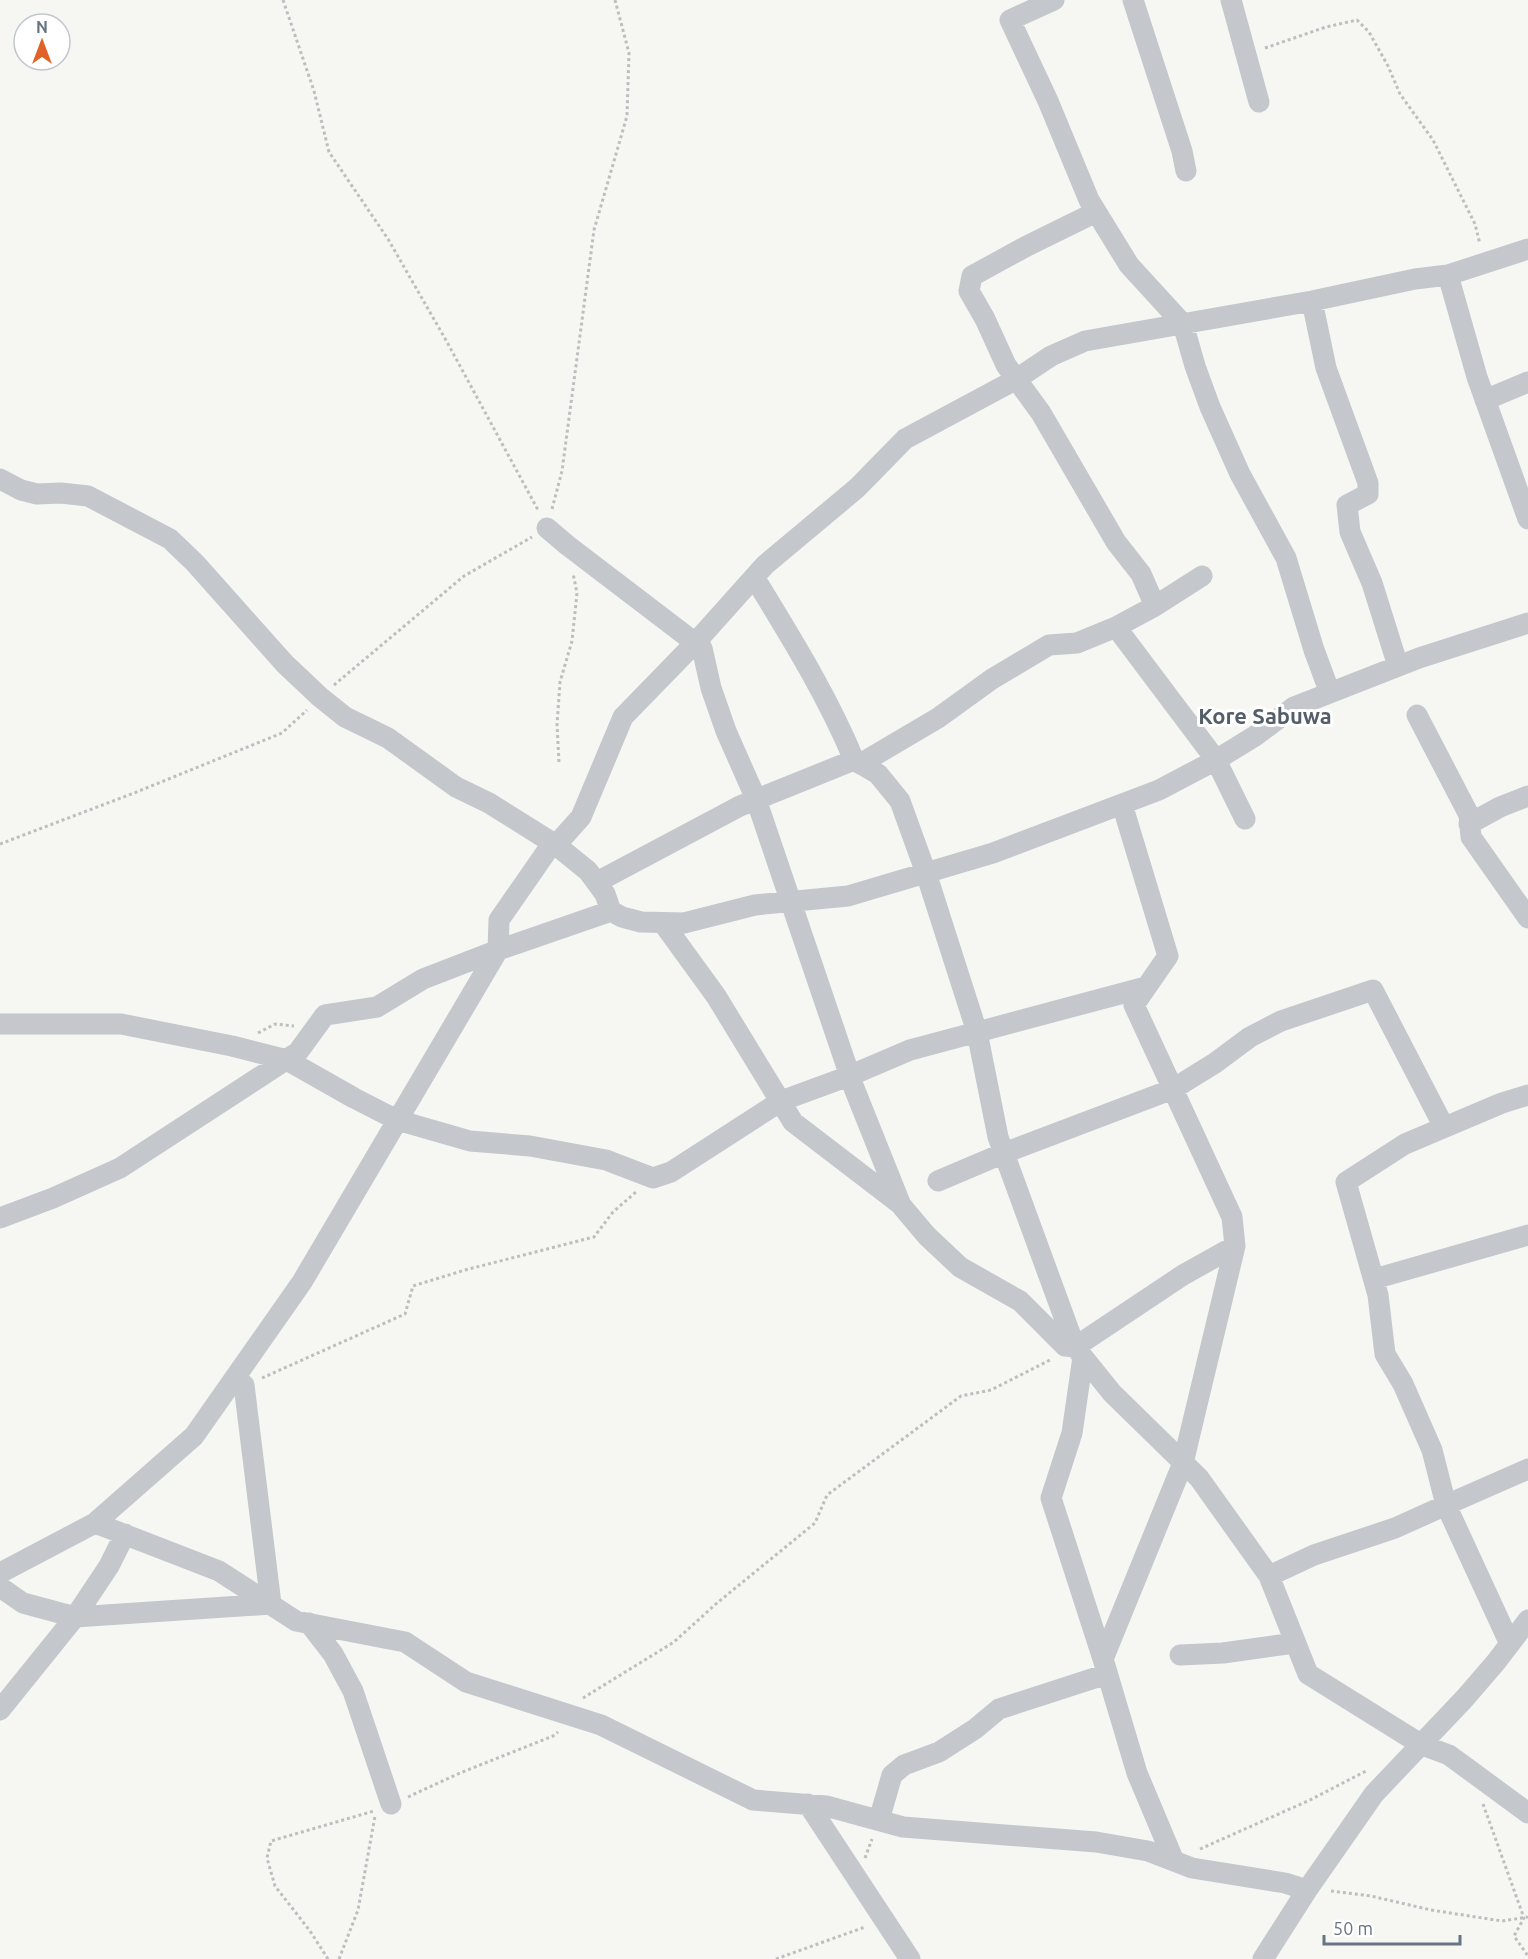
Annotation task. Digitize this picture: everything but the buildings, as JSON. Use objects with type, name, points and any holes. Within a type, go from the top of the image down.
[{"type":"street","points":[[1054,0],[1010,20],[1048,101],[1089,200],[1129,265],[1183,324],[1210,407],[1240,474],[1286,558],[1314,650],[1330,693]]},
{"type":"street","points":[[1133,0],[1182,151],[1186,171]]},
{"type":"street","points":[[1231,0],[1258,102]]},
{"type":"street","points":[[1096,212],[972,276],[969,291],[1006,365],[1041,413],[1116,542],[1141,574],[1155,606]]},
{"type":"street","points":[[0,1573],[95,1522],[194,1436],[302,1282],[498,950],[499,920],[549,848],[556,845],[581,817],[623,717],[696,642],[765,565],[857,488],[905,439],[1015,380],[1051,356],[1085,341],[1312,301],[1415,279],[1448,275],[1528,249]]},
{"type":"street","points":[[1448,275],[1485,400],[1528,519]]},
{"type":"street","points":[[1312,301],[1326,368],[1368,483],[1368,494],[1347,505],[1350,532],[1372,583],[1398,666]]},
{"type":"street","points":[[1485,400],[1528,382]]},
{"type":"street","points":[[0,478],[21,490],[36,494],[60,493],[88,496],[170,539],[195,563],[285,664],[320,697],[345,717],[388,738],[456,788],[489,803],[556,845],[588,871],[605,894],[611,911],[622,917],[641,922],[684,923],[755,905],[848,896],[993,853],[1159,790],[1216,760],[1255,736],[1294,707],[1398,666],[1528,623]]},
{"type":"street","points":[[547,528],[702,648],[711,688],[726,731],[756,799],[849,1076],[900,1204]]},
{"type":"street","points":[[597,882],[740,806],[857,762],[938,718],[992,679],[1049,645],[1077,643],[1116,627],[1155,606],[1202,576]]},
{"type":"street","points":[[754,577],[797,647],[857,762],[878,774],[900,801],[926,873],[976,1032],[998,1137],[1079,1352],[1112,1393],[1199,1478],[1269,1576],[1308,1674],[1422,1745],[1449,1755],[1528,1813]]},
{"type":"street","points":[[1116,627],[1216,760],[1245,819]]},
{"type":"street","points":[[1417,715],[1469,814],[1471,837],[1528,918]]},
{"type":"street","points":[[1470,824],[1500,807],[1528,796]]},
{"type":"street","points":[[879,1820],[891,1775],[904,1765],[939,1752],[975,1729],[999,1709],[1105,1667],[1183,1463],[1234,1246],[1233,1217],[1134,1005],[1168,956],[1122,804]]},
{"type":"street","points":[[0,1218],[53,1198],[120,1168],[298,1052],[325,1015],[377,1007],[423,979],[611,911]]},
{"type":"street","points":[[663,923],[716,996],[793,1122],[900,1204],[927,1236],[960,1267],[1020,1301],[1065,1346],[1079,1352]]},
{"type":"street","points":[[0,1024],[121,1024],[232,1046],[287,1060],[397,1120],[470,1141],[530,1146],[606,1160],[653,1178],[671,1172],[781,1101],[910,1050],[1146,987]]},
{"type":"street","points":[[938,1181],[1004,1153],[1173,1089],[1215,1063],[1250,1037],[1281,1021],[1373,990],[1444,1127]]},
{"type":"street","points":[[1510,1644],[1446,1505],[1432,1450],[1403,1384],[1385,1354],[1378,1295],[1346,1182],[1405,1144],[1502,1103],[1528,1095]]},
{"type":"street","points":[[1374,1279],[1528,1235]]},
{"type":"street","points":[[1174,1861],[1137,1773],[1052,1498],[1072,1433],[1079,1352],[1183,1275],[1234,1246]]},
{"type":"street","points":[[244,1385],[271,1604]]},
{"type":"street","points":[[1269,1576],[1314,1555],[1395,1528],[1528,1469]]},
{"type":"street","points":[[95,1522],[219,1571],[296,1621],[405,1642],[466,1682],[602,1725],[753,1800],[826,1806],[903,1827],[1096,1842],[1148,1851],[1192,1868],[1285,1882],[1308,1889]]},
{"type":"street","points":[[0,1710],[75,1617],[108,1566],[125,1534]]},
{"type":"street","points":[[0,1587],[24,1603],[75,1617],[271,1604]]},
{"type":"street","points":[[1263,1959],[1374,1794],[1465,1698],[1528,1620]]},
{"type":"street","points":[[309,1623],[333,1654],[353,1691],[384,1807]]},
{"type":"street","points":[[1180,1655],[1223,1653],[1295,1643]]},
{"type":"street","points":[[808,1804],[910,1959]]},
{"type":"path","points":[[283,0],[314,91],[329,152],[388,239],[447,342],[547,528]]},
{"type":"path","points":[[0,844],[282,733],[320,697],[464,576],[547,528],[562,471],[594,230],[627,116],[629,53],[615,0]]},
{"type":"path","points":[[1246,55],[1326,27],[1357,20],[1369,33],[1388,66],[1400,94],[1433,140],[1475,224],[1484,263]]},
{"type":"path","points":[[559,762],[557,725],[560,682],[572,641],[577,593],[567,545]]},
{"type":"path","points":[[232,1046],[275,1024],[316,1028]]},
{"type":"path","points":[[244,1385],[405,1314],[413,1286],[465,1270],[594,1237],[613,1212],[653,1178]]},
{"type":"path","points":[[576,1717],[584,1698],[674,1642],[717,1603],[815,1523],[827,1495],[961,1396],[991,1390],[1079,1352]]},
{"type":"path","points":[[1174,1861],[1310,1800],[1370,1769]]},
{"type":"path","points":[[1492,1787],[1480,1798],[1526,1918]]},
{"type":"path","points":[[339,1959],[358,1910],[384,1807]]},
{"type":"path","points":[[857,1879],[879,1820]]},
{"type":"path","points":[[1308,1889],[1371,1896],[1431,1910],[1502,1921],[1526,1918]]},
{"type":"path","points":[[1526,1918],[1514,1936],[1528,1956]]},
{"type":"path","points":[[776,1959],[884,1920]]},
{"type":"district","name":"Kore Sabuwa","points":[[1265,716]]}]
